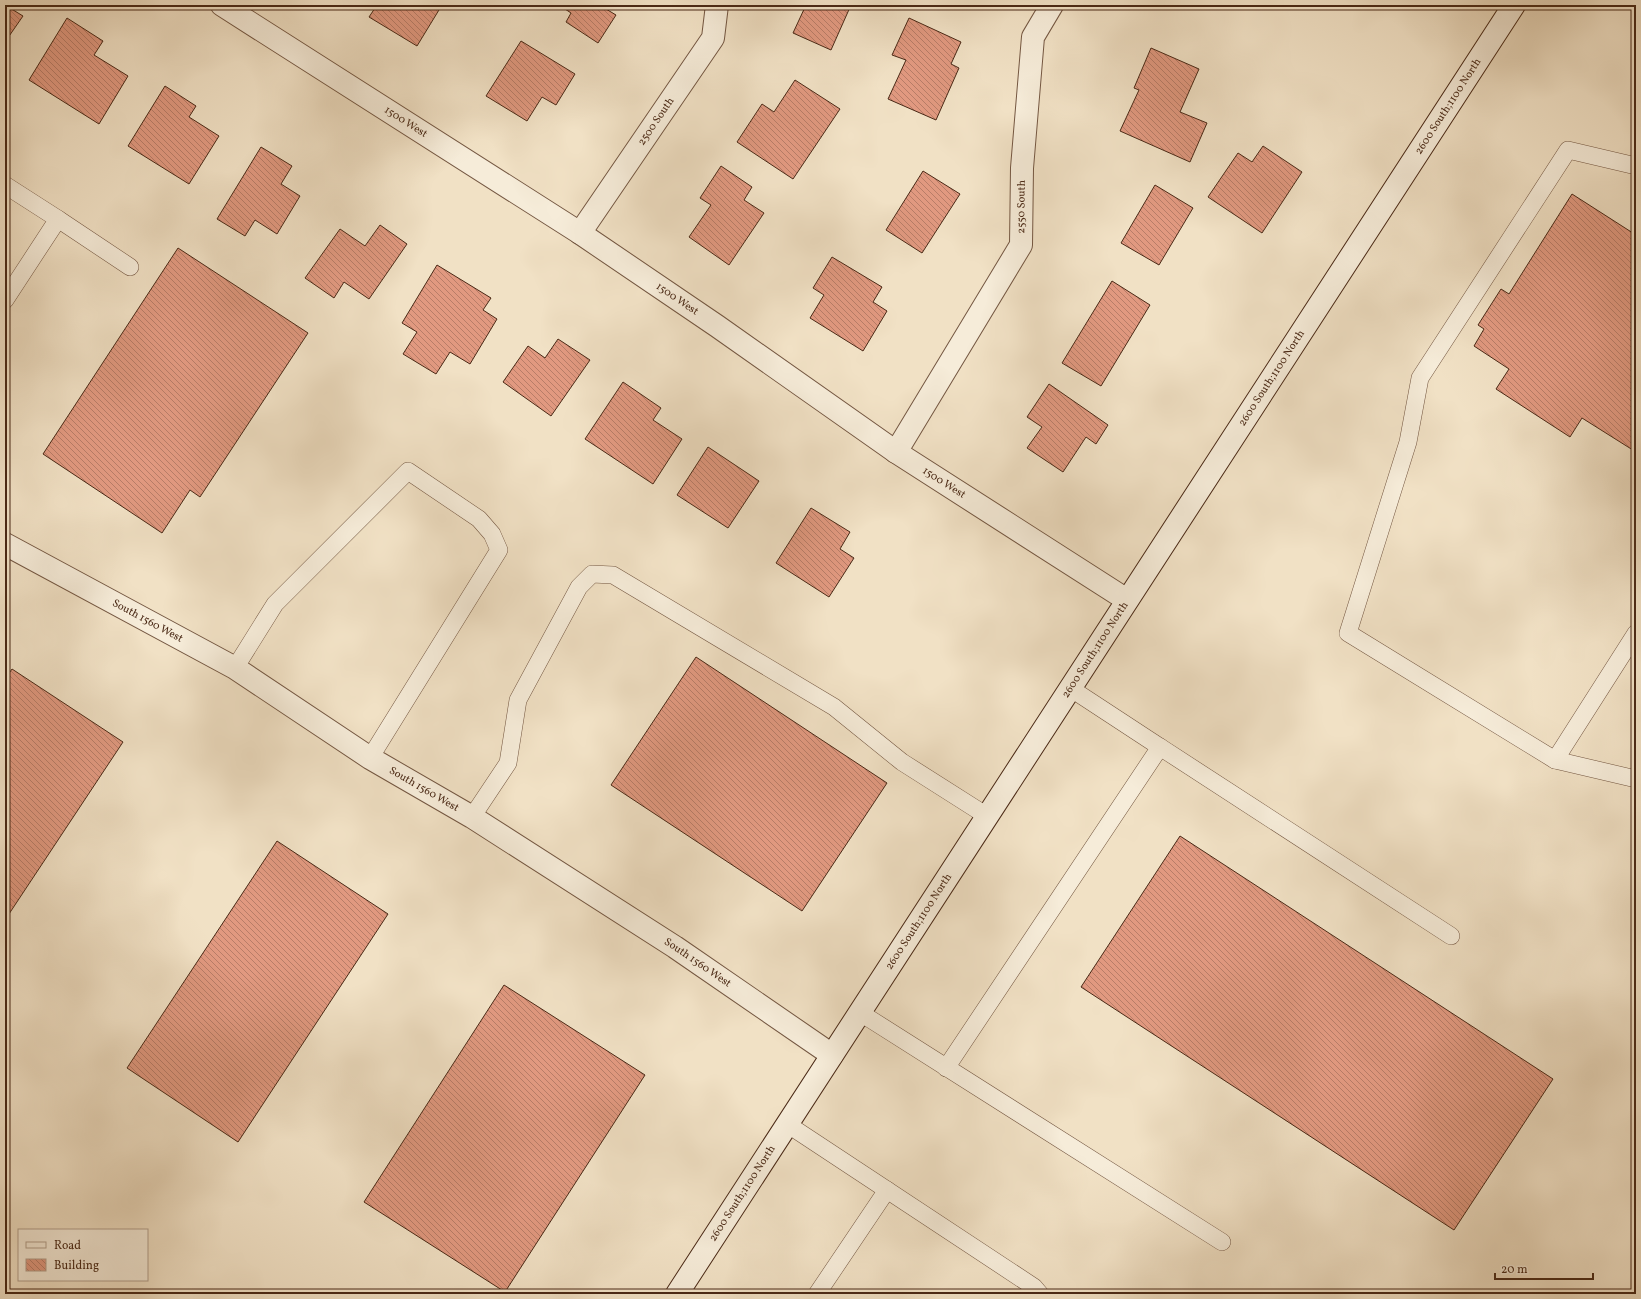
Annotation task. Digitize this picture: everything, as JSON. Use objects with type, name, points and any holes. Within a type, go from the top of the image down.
[{"type":"street","name":"2500 South","points":[[580,233],[713,38],[717,5]]},
{"type":"street","name":"2550 South","points":[[896,452],[1021,245],[1022,168],[1033,37],[1052,5]]},
{"type":"street","name":"2600 South;1100 North","points":[[677,1294],[1514,5]]},
{"type":"street","name":"1500 West","points":[[234,8],[580,233],[717,326],[896,452],[1127,600]]},
{"type":"street","name":"South 1560 West","points":[[5,544],[235,668],[370,758],[472,817],[675,947],[832,1055]]},
{"type":"lane","points":[[1636,166],[1568,150],[1420,378],[1408,442],[1348,633],[1556,760],[1636,779]]},
{"type":"lane","points":[[5,185],[130,267]]},
{"type":"lane","points":[[5,300],[58,219]]},
{"type":"lane","points":[[235,668],[275,604],[408,471],[479,519],[492,534],[499,550],[370,758]]},
{"type":"lane","points":[[472,817],[508,763],[518,700],[579,587],[592,574],[613,575],[834,707],[902,762],[987,816]]},
{"type":"lane","points":[[1556,760],[1636,633]]},
{"type":"lane","points":[[1070,688],[1451,936]]},
{"type":"lane","points":[[946,1068],[1160,748]]},
{"type":"lane","points":[[859,1012],[1222,1242]]},
{"type":"lane","points":[[787,1124],[1034,1287],[1040,1294]]},
{"type":"lane","points":[[817,1294],[887,1190]]},
{"type":"building","points":[[5,5],[23,16],[5,42]]},
{"type":"building","points":[[377,5],[442,5],[417,46],[369,17]]},
{"type":"building","points":[[559,5],[609,5],[606,9],[616,15],[598,43],[566,22],[571,13]]},
{"type":"building","points":[[806,5],[851,5],[831,50],[793,33]]},
{"type":"building","points":[[67,18],[103,41],[94,55],[128,76],[99,124],[29,80]]},
{"type":"building","points":[[909,18],[961,42],[951,64],[959,68],[936,120],[888,99],[906,60],[892,55]]},
{"type":"building","points":[[521,41],[575,74],[556,105],[542,97],[527,121],[486,96]]},
{"type":"building","points":[[1151,48],[1199,69],[1180,112],[1207,123],[1190,162],[1120,131],[1139,90],[1134,88]]},
{"type":"building","points":[[795,80],[840,109],[793,179],[737,142],[762,104],[774,112]]},
{"type":"building","points":[[165,86],[196,106],[189,117],[219,136],[189,184],[128,146]]},
{"type":"building","points":[[1263,146],[1302,172],[1262,233],[1208,197],[1238,153],[1252,162]]},
{"type":"building","points":[[261,147],[292,166],[281,184],[300,196],[277,234],[255,220],[245,236],[217,219]]},
{"type":"building","points":[[721,166],[752,187],[744,200],[764,213],[729,265],[689,237],[711,205],[700,198]]},
{"type":"building","points":[[923,171],[960,194],[922,253],[886,230]]},
{"type":"building","points":[[1155,185],[1193,208],[1159,265],[1121,243]]},
{"type":"building","points":[[1572,194],[1636,235],[1636,452],[1582,418],[1570,437],[1496,389],[1509,369],[1474,346],[1484,329],[1478,325],[1501,289],[1509,294]]},
{"type":"building","points":[[380,225],[407,244],[369,299],[344,282],[334,298],[305,278],[340,229],[365,246]]},
{"type":"building","points":[[178,248],[308,333],[200,497],[190,490],[162,533],[43,454]]},
{"type":"building","points":[[832,257],[882,287],[873,302],[887,311],[863,351],[810,318],[824,295],[813,288]]},
{"type":"building","points":[[437,265],[491,298],[483,310],[497,319],[470,364],[450,352],[436,374],[403,354],[417,332],[402,323]]},
{"type":"building","points":[[1112,281],[1150,305],[1101,386],[1062,363]]},
{"type":"building","points":[[558,339],[590,360],[551,416],[503,382],[528,346],[545,358]]},
{"type":"building","points":[[623,382],[661,408],[653,420],[682,439],[653,484],[585,439]]},
{"type":"building","points":[[1049,384],[1108,425],[1096,444],[1086,437],[1063,472],[1027,448],[1042,427],[1027,417]]},
{"type":"building","points":[[708,447],[759,481],[728,528],[677,495]]},
{"type":"building","points":[[811,508],[850,532],[840,549],[854,558],[829,597],[776,563]]},
{"type":"building","points":[[696,657],[887,783],[802,911],[611,785]]},
{"type":"building","points":[[12,669],[123,742],[5,920],[5,679]]},
{"type":"building","points":[[1180,836],[1553,1079],[1454,1230],[1081,987]]},
{"type":"building","points":[[277,841],[388,914],[238,1142],[127,1068]]},
{"type":"building","points":[[504,985],[645,1075],[505,1292],[364,1202]]}]
